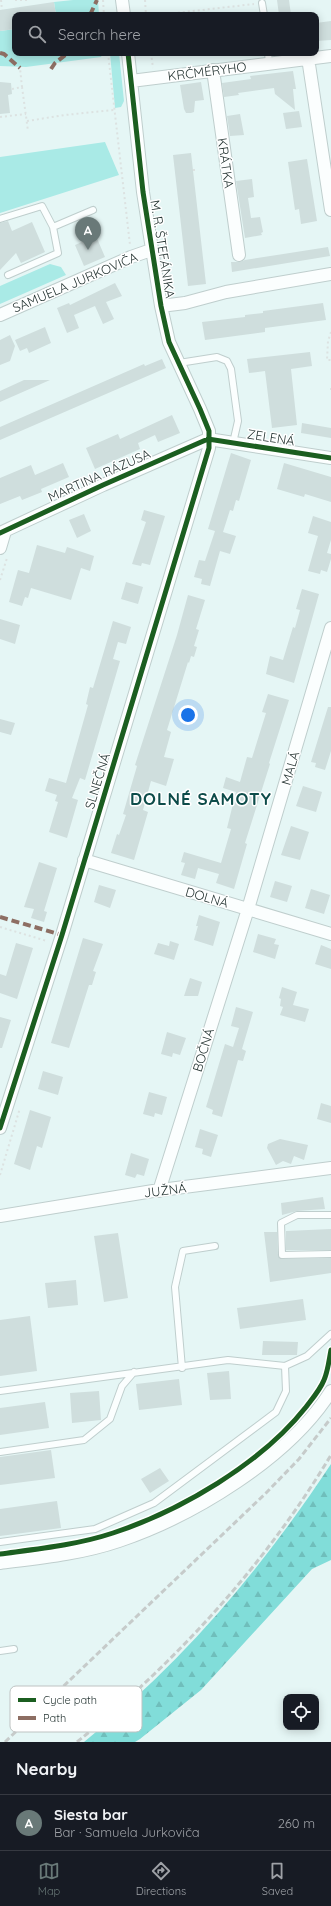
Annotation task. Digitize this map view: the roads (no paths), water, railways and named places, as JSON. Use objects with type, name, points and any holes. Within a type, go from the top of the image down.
[{"type":"street","points":[[122,0],[124,12]]},
{"type":"street","name":"M. R. ŠTEFÁNIKA","points":[[128,56],[151,250],[161,306],[169,342],[203,416],[209,431],[208,439]]},
{"type":"street","name":"KRČMÉRYHO","points":[[131,81],[213,70],[269,58],[308,58],[331,56]]},
{"type":"street","points":[[308,58],[331,210]]},
{"type":"street","name":"KRÁTKA","points":[[213,70],[239,256]]},
{"type":"street","name":"SAMUELA JURKOVIČA","points":[[0,315],[131,257],[151,250]]},
{"type":"street","points":[[161,306],[185,303],[226,292],[331,274]]},
{"type":"street","name":"ZELENÁ","points":[[208,439],[331,458]]},
{"type":"street","name":"MARTINA RÁZUSA","points":[[3,532],[102,485],[208,439]]},
{"type":"street","name":"SLNEČNÁ","points":[[0,1128],[84,860],[209,448],[208,439]]},
{"type":"street","points":[[0,548],[3,532]]},
{"type":"street","name":"MALÁ","points":[[248,909],[331,628]]},
{"type":"street","name":"DOLNÁ","points":[[84,860],[331,934]]},
{"type":"street","name":"BOČNÁ","points":[[159,1190],[248,909]]},
{"type":"street","name":"JUŽNÁ","points":[[0,1216],[159,1190],[331,1168]]},
{"type":"street","points":[[0,1563],[85,1551],[119,1541],[177,1516],[231,1485],[279,1450],[322,1406],[331,1391]]},
{"type":"lane","points":[[262,3],[264,12]]},
{"type":"lane","points":[[0,219],[42,206],[53,226],[58,254],[8,275]]},
{"type":"lane","points":[[53,226],[93,210]]},
{"type":"lane","points":[[179,363],[217,357],[227,361],[231,369],[238,422],[233,443]]},
{"type":"lane","points":[[331,1215],[297,1215],[281,1223],[282,1256],[331,1254]]},
{"type":"lane","points":[[182,1368],[175,1287],[183,1252],[215,1246]]},
{"type":"lane","points":[[0,1391],[134,1372],[182,1368],[228,1360],[285,1366],[307,1356],[331,1334]]},
{"type":"lane","points":[[0,1542],[95,1529],[154,1503],[276,1412],[286,1391],[285,1366]]},
{"type":"lane","points":[[0,1452],[84,1440],[110,1419],[122,1386],[134,1372]]},
{"type":"lane","points":[[0,1651],[14,1650]]},
{"type":"railway","points":[[64,1686],[266,1493],[299,1459],[331,1418]]},
{"type":"railway","points":[[141,1686],[184,1645],[248,1573],[278,1535],[331,1455]]},
{"type":"railway","points":[[5,1742],[15,1732]]},
{"type":"railway","points":[[77,1742],[89,1732]]},
{"type":"place","name":"Siesta bar","points":[[88,250]]},
{"type":"district","name":"DOLNÉ SAMOTY","points":[[201,798]]}]
